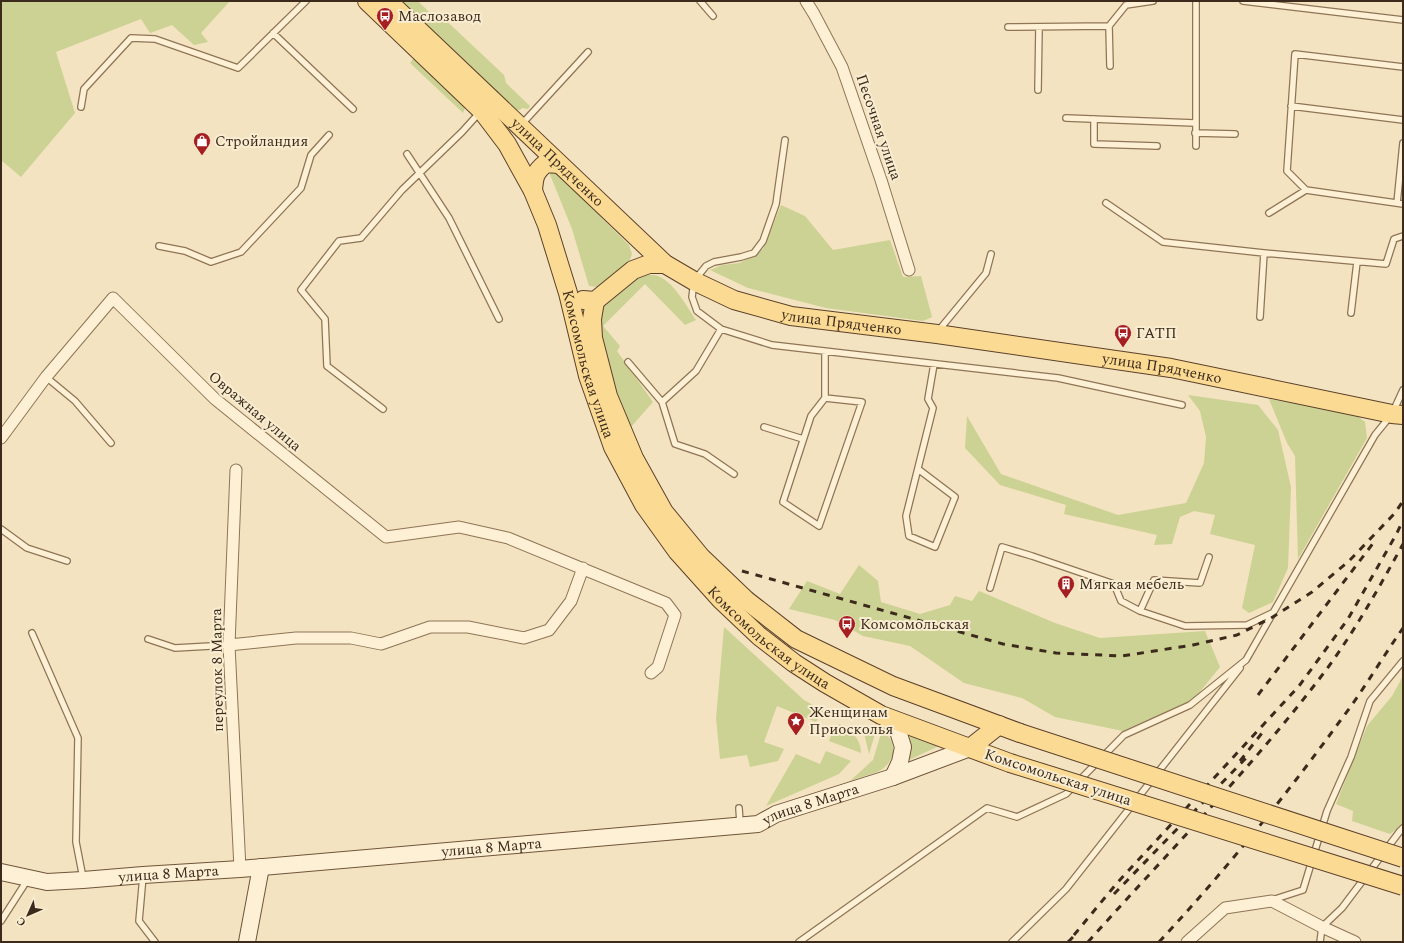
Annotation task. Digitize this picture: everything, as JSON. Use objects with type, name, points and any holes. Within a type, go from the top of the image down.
[{"type":"main road","name":"улица Прядченко","points":[[378,3],[482,111],[507,144],[533,191]]},
{"type":"main road","name":"улица Прядченко","points":[[378,3],[520,126],[664,264],[694,281],[734,300],[791,316],[937,334],[1171,368],[1397,415]]},
{"type":"main road","points":[[533,191],[534,179],[537,171],[546,163],[559,164]]},
{"type":"main road","name":"Комсомольская улица","points":[[533,191],[547,225],[568,293],[588,376],[613,447],[644,505],[677,551],[721,600],[759,636],[794,663],[825,684],[882,715],[1010,762],[1403,886]]},
{"type":"main road","points":[[633,270],[640,255],[639,239]]},
{"type":"main road","points":[[568,293],[580,300],[595,301],[633,270],[649,264],[664,264]]},
{"type":"main road","name":"Комсомольская улица","points":[[595,301],[592,320],[593,338],[608,396],[634,458],[664,512],[701,557],[746,600],[796,639],[893,686],[1020,733],[1403,858]]},
{"type":"main road","points":[[882,715],[897,728],[902,748],[900,762],[893,777]]},
{"type":"main road","points":[[970,748],[999,725]]},
{"type":"main road","name":"улица 8 Марта","points":[[1,872],[47,882],[83,880],[240,869],[758,824],[776,814],[893,777],[970,748]]},
{"type":"main road","points":[[247,942],[261,867]]},
{"type":"street","name":"Песочная улица","points":[[806,1],[842,67],[881,180],[909,270]]},
{"type":"street","name":"Овражная улица","points":[[46,377],[113,298],[215,399],[386,537],[459,527],[508,538],[583,568]]},
{"type":"street","points":[[1,438],[46,377]]},
{"type":"street","name":"переулок 8 Марта","points":[[236,470],[229,645],[240,869]]},
{"type":"street","points":[[229,645],[296,638],[351,638],[381,644],[430,627],[468,627],[524,638],[549,630],[571,601],[583,568],[666,603],[676,615],[658,667],[650,673]]},
{"type":"street","points":[[1187,942],[1225,908],[1272,900],[1322,927],[1355,942]]},
{"type":"lane","points":[[81,107],[84,89],[131,38],[155,39],[238,68],[306,1]]},
{"type":"lane","points":[[700,1],[713,16]]},
{"type":"lane","points":[[1110,66],[1109,26],[1126,3],[1153,1]]},
{"type":"lane","points":[[1196,1],[1196,146]]},
{"type":"lane","points":[[1243,1],[1403,20]]},
{"type":"lane","points":[[1008,27],[1109,26]]},
{"type":"lane","points":[[1038,90],[1039,27]]},
{"type":"lane","points":[[273,33],[353,109]]},
{"type":"lane","points":[[520,126],[588,52]]},
{"type":"lane","points":[[1403,66],[1295,54],[1287,171],[1306,190],[1400,203],[1403,143]]},
{"type":"lane","points":[[1291,106],[1403,120]]},
{"type":"lane","points":[[383,409],[327,366],[325,319],[301,290],[339,241],[361,238],[402,190],[482,111]]},
{"type":"lane","points":[[1066,118],[1195,123]]},
{"type":"lane","points":[[1094,119],[1094,144],[1157,146]]},
{"type":"lane","points":[[1195,133],[1235,134]]},
{"type":"lane","points":[[159,246],[185,251],[211,262],[240,252],[302,188],[311,155],[329,135]]},
{"type":"lane","points":[[785,140],[776,204],[763,241],[754,253],[714,262],[706,266],[694,281],[692,297],[697,311],[721,329],[772,345],[1058,378],[1182,405]]},
{"type":"lane","points":[[407,154],[449,218],[498,319]]},
{"type":"lane","points":[[1269,213],[1306,190]]},
{"type":"lane","points":[[1106,203],[1163,242],[1386,264],[1394,239],[1403,236]]},
{"type":"lane","points":[[1260,317],[1264,253]]},
{"type":"lane","points":[[937,334],[986,274],[991,254]]},
{"type":"lane","points":[[1352,313],[1357,262]]},
{"type":"lane","points":[[662,402],[696,371],[721,329]]},
{"type":"lane","points":[[824,352],[825,398],[811,416],[783,502],[819,526],[862,402],[825,398]]},
{"type":"lane","points":[[628,362],[662,402],[675,444],[705,454],[734,474]]},
{"type":"lane","points":[[918,468],[955,497],[935,547],[909,536],[906,516],[918,468],[933,408],[928,399],[934,364]]},
{"type":"lane","points":[[46,377],[75,401],[111,443]]},
{"type":"lane","points":[[1012,942],[1066,889],[1246,660],[1375,435],[1397,415],[1403,390]]},
{"type":"lane","points":[[764,427],[803,439]]},
{"type":"lane","points":[[1,529],[27,548],[67,561]]},
{"type":"lane","points":[[990,588],[1002,547],[1114,584],[1122,601],[1140,611],[1185,626],[1247,625],[1272,613]]},
{"type":"lane","points":[[1140,611],[1154,580],[1200,583],[1209,557]]},
{"type":"lane","points":[[32,633],[78,738],[76,842],[83,880]]},
{"type":"lane","points":[[148,639],[175,648],[229,645]]},
{"type":"lane","points":[[799,942],[987,808],[1017,817],[1066,794],[1124,735],[1190,705],[1246,660]]},
{"type":"lane","points":[[1272,900],[1303,890],[1327,811],[1351,757],[1370,701],[1403,661]]},
{"type":"lane","points":[[739,808],[740,826]]},
{"type":"lane","points":[[1320,942],[1322,927],[1342,908],[1403,828]]},
{"type":"lane","points":[[143,875],[139,921],[155,942]]},
{"type":"lane","points":[[1,921],[29,878]]},
{"type":"green space","points":[[1,1],[230,1],[201,33],[208,42],[194,45],[172,25],[150,33],[141,19],[56,52],[75,113],[21,177],[1,160]]},
{"type":"green space","points":[[403,1],[418,1],[430,13],[438,13],[504,75],[506,83],[530,106],[528,109],[522,108],[520,110],[515,110],[402,3]]},
{"type":"green space","points":[[416,55],[466,105],[463,113],[410,63]]},
{"type":"green space","points":[[553,170],[629,245],[632,254],[628,265],[597,287],[589,286],[572,229],[549,172]]},
{"type":"green space","points":[[781,205],[805,216],[833,250],[890,240],[903,277],[921,276],[932,317],[923,321],[826,308],[748,288],[710,270],[722,265],[740,263],[763,249]]},
{"type":"green space","points":[[648,275],[659,276],[671,285],[696,320],[685,325],[645,284],[603,326],[620,346],[617,351],[653,402],[631,427],[612,379],[600,329],[602,306],[638,277]]},
{"type":"green space","points":[[1188,395],[1258,405],[1278,430],[1291,487],[1288,568],[1273,602],[1249,613],[1242,608],[1255,545],[1210,534],[1215,515],[1194,511],[1180,517],[1172,544],[1154,545],[1157,535],[1064,514],[1066,505],[1000,485],[965,448],[967,416],[1001,474],[1118,515],[1186,503],[1204,463],[1206,437],[1200,411]]},
{"type":"green space","points":[[1269,399],[1354,413],[1365,422],[1367,438],[1298,559],[1295,456],[1287,443]]},
{"type":"green space","points":[[859,565],[878,581],[881,602],[920,614],[950,605],[955,596],[972,601],[979,591],[1055,623],[1100,638],[1205,631],[1220,667],[1194,699],[1123,731],[1055,717],[1022,698],[964,683],[910,646],[863,636],[835,620],[789,609],[807,581],[840,594]]},
{"type":"green space","points":[[724,627],[804,700],[823,711],[816,722],[777,706],[764,742],[784,749],[778,761],[750,767],[747,755],[720,759],[716,718]]},
{"type":"green space","points":[[1403,676],[1403,825],[1390,834],[1352,821],[1353,811],[1336,804],[1367,726],[1392,696]]},
{"type":"green space","points":[[839,724],[848,729],[854,735],[861,748],[861,753],[829,741],[833,730]]},
{"type":"green space","points":[[863,729],[875,734],[869,754]]},
{"type":"green space","points":[[882,730],[891,741],[893,747],[893,752],[888,763],[877,772],[850,781],[873,760]]},
{"type":"green space","points":[[907,734],[939,746],[909,760],[910,747]]},
{"type":"green space","points":[[826,751],[851,761],[839,774],[766,806],[796,754],[820,764]]},
{"type":"railway","points":[[742,571],[1003,644],[1056,653],[1122,656],[1193,645],[1237,635],[1271,618],[1312,592],[1349,561],[1395,513],[1403,501]]},
{"type":"railway","points":[[1074,935],[1117,883],[1299,686],[1348,619],[1403,520]]},
{"type":"railway","points":[[1258,695],[1374,542]]},
{"type":"railway","points":[[1088,942],[1212,807],[1301,702],[1329,666],[1359,621],[1403,544]]},
{"type":"railway","points":[[1159,942],[1230,862],[1297,778],[1365,686],[1403,628]]},
{"type":"railway","points":[[1240,761],[1262,733]]},
{"type":"railway","points":[[1114,894],[1246,758]]},
{"type":"railway","points":[[1068,942],[1078,932]]},
{"type":"place","name":"Маслозавод","points":[[385,31]]},
{"type":"place","name":"Стройландия","points":[[202,156]]},
{"type":"place","name":"ГАТП","points":[[1123,348]]},
{"type":"place","name":"Мягкая мебель","points":[[1066,599]]},
{"type":"place","name":"Комсомольская","points":[[847,639]]},
{"type":"place","name":"Женщинам Приосколья","points":[[796,736]]}]
